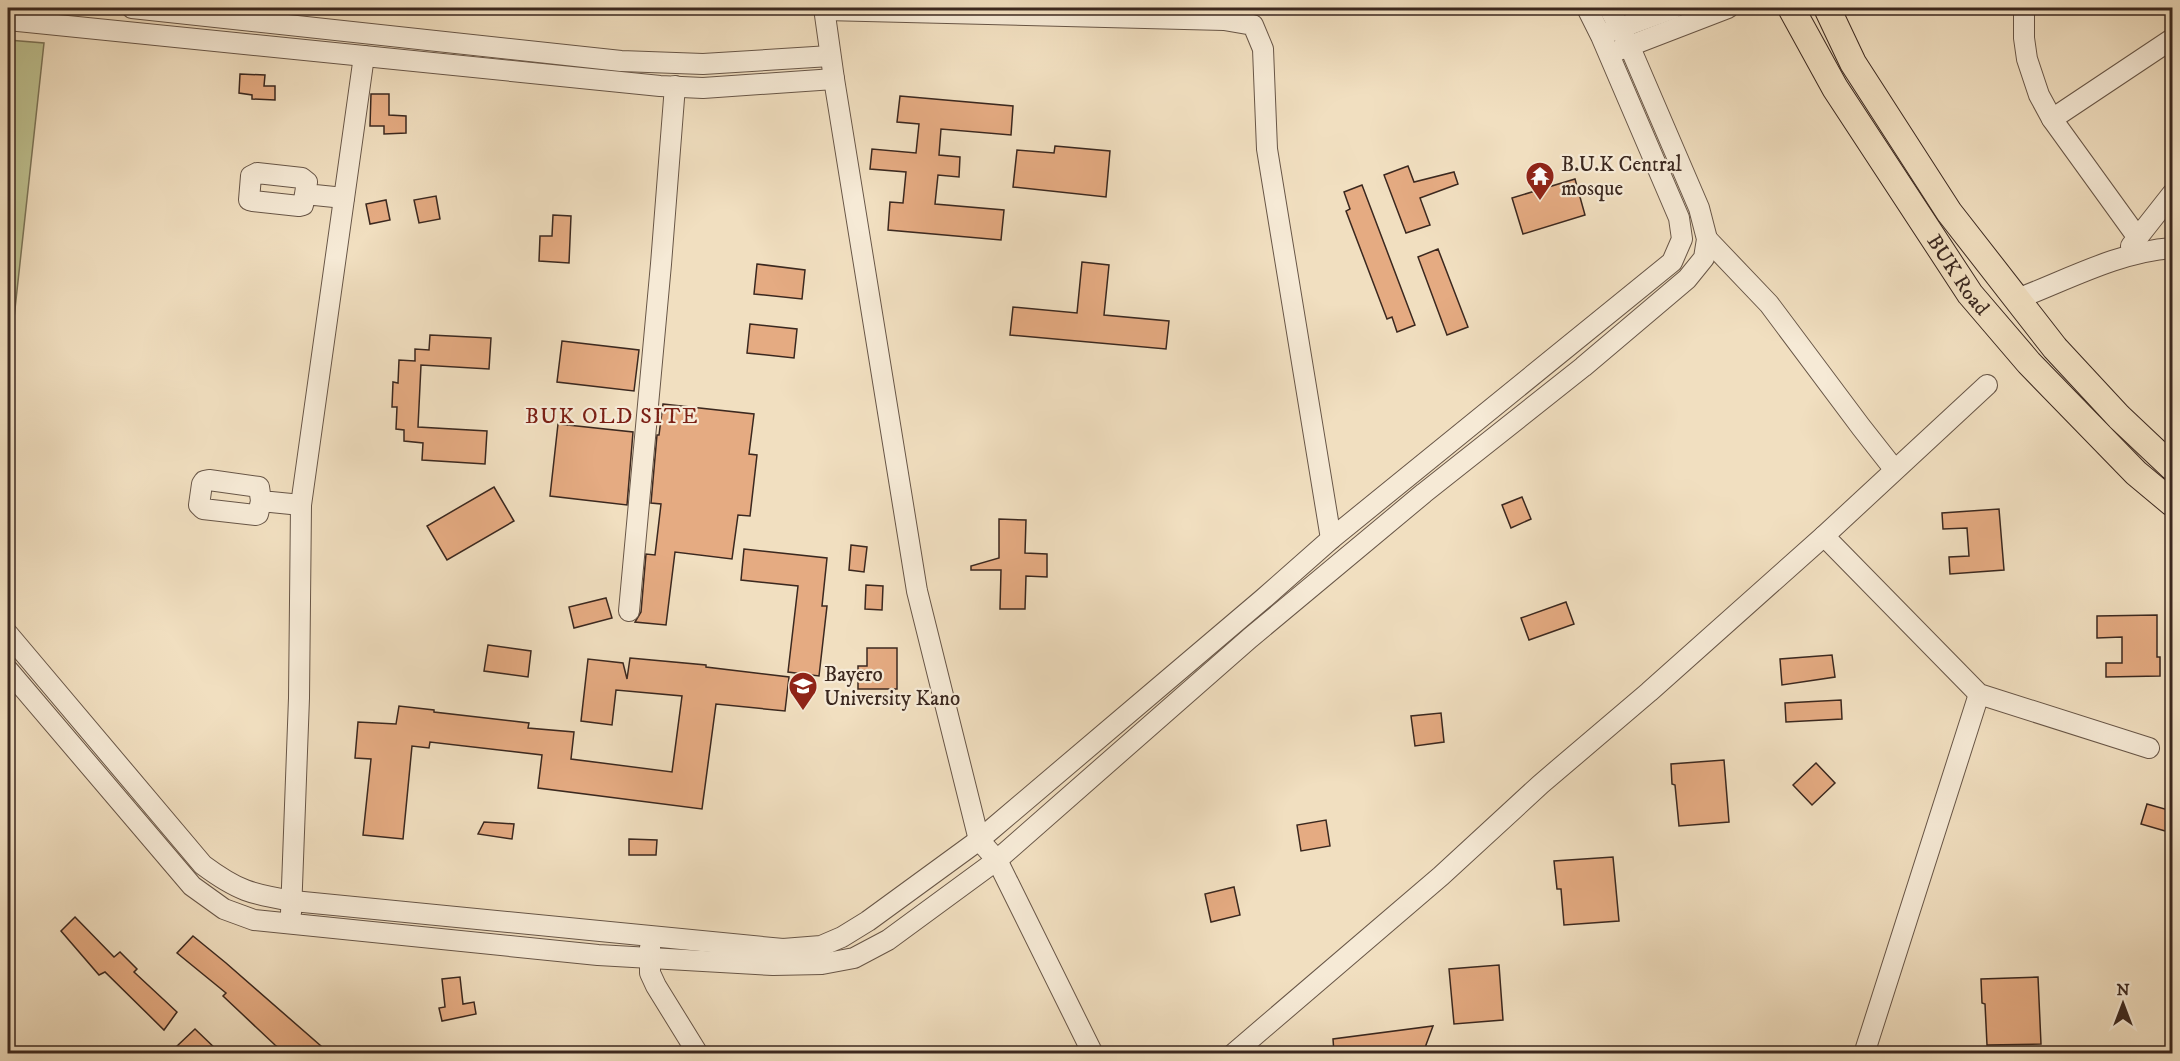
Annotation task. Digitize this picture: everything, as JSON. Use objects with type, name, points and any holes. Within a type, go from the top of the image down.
[{"type":"main road","name":"BUK Road","points":[[1791,8],[1835,88],[1970,294],[2037,372],[2136,473],[2172,503]]},
{"type":"main road","name":"BUK Road","points":[[1827,8],[1854,63],[1949,212],[2055,348],[2119,417],[2172,466]]},
{"type":"street","points":[[132,8],[621,61],[703,64],[830,56]]},
{"type":"street","points":[[8,634],[203,865],[227,883],[251,894],[293,902],[783,949],[821,946],[868,921],[979,840],[1331,539],[1672,262],[1682,239],[1679,218],[1587,8]]},
{"type":"street","points":[[8,670],[192,886],[224,909],[254,920],[649,958],[773,965],[822,964],[854,958],[888,940],[997,860],[1250,638],[1424,493],[1599,353],[1687,279],[1704,258],[1707,239],[1699,208],[1629,45],[1609,8]]},
{"type":"street","points":[[1601,36],[1674,8]]},
{"type":"street","points":[[1609,54],[1728,8]]},
{"type":"street","points":[[2024,8],[2027,58],[2039,96],[2052,119],[2138,238]]},
{"type":"street","points":[[1093,1053],[997,860],[979,840],[917,591],[830,56],[825,9],[1200,19],[1237,21],[1253,25],[1263,49],[1267,149],[1331,539]]},
{"type":"street","points":[[158,36],[160,11]]},
{"type":"street","points":[[8,20],[703,88],[834,79]]},
{"type":"street","points":[[2052,119],[2172,39]]},
{"type":"street","points":[[289,925],[293,902],[299,698],[301,505],[364,56]]},
{"type":"street","points":[[703,64],[703,88]]},
{"type":"street","points":[[629,611],[662,264],[675,86]]},
{"type":"street","points":[[305,194],[344,198]]},
{"type":"street","points":[[2122,258],[2172,194]]},
{"type":"street","points":[[1679,218],[1699,208]]},
{"type":"street","points":[[1707,239],[1769,304],[1894,469]]},
{"type":"street","points":[[2017,299],[2122,258],[2150,250],[2172,248]]},
{"type":"street","points":[[1580,335],[1599,353]]},
{"type":"street","points":[[1233,1053],[1253,1046],[1541,784],[1824,536],[1987,385]]},
{"type":"street","points":[[1410,474],[1424,493]]},
{"type":"street","points":[[261,501],[301,505]]},
{"type":"street","points":[[1824,536],[1979,694],[2148,748]]},
{"type":"street","points":[[1864,1053],[1979,694]]},
{"type":"street","points":[[651,936],[650,973],[698,1053]]},
{"type":"green space","points":[[8,40],[44,43],[8,373]]},
{"type":"building","points":[[240,74],[265,75],[264,86],[275,86],[275,100],[252,99],[252,95],[239,93]]},
{"type":"building","points":[[371,94],[389,94],[389,115],[406,116],[406,133],[384,134],[384,126],[370,126]]},
{"type":"building","points":[[900,96],[1013,106],[1011,135],[941,129],[939,155],[960,157],[959,177],[938,175],[935,204],[1004,210],[1001,240],[888,230],[890,202],[903,203],[906,172],[870,169],[872,149],[916,153],[919,124],[897,122]]},
{"type":"building","points":[[1055,146],[1110,151],[1106,197],[1013,187],[1017,150],[1054,153]]},
{"type":"building","points":[[1408,166],[1414,182],[1454,172],[1458,184],[1420,198],[1430,225],[1406,233],[1384,175]]},
{"type":"building","points":[[1575,179],[1585,215],[1523,234],[1512,198]]},
{"type":"building","points":[[1362,185],[1415,325],[1397,332],[1392,317],[1387,319],[1346,211],[1350,209],[1344,192]]},
{"type":"building","points":[[436,196],[440,219],[419,223],[414,200]]},
{"type":"building","points":[[386,200],[390,220],[370,224],[366,204]]},
{"type":"building","points":[[553,215],[571,216],[569,263],[539,261],[540,236],[552,236]]},
{"type":"building","points":[[1438,249],[1468,327],[1447,335],[1418,257]]},
{"type":"building","points":[[1082,262],[1109,265],[1104,315],[1169,321],[1166,349],[1010,335],[1013,307],[1077,313]]},
{"type":"building","points":[[757,264],[805,270],[802,299],[754,294]]},
{"type":"building","points":[[750,324],[797,329],[794,358],[747,353]]},
{"type":"building","points":[[430,335],[491,338],[489,369],[421,365],[418,427],[487,431],[485,464],[422,460],[423,443],[404,441],[404,430],[396,429],[397,407],[392,407],[393,382],[398,383],[399,360],[415,361],[415,349],[429,350]]},
{"type":"building","points":[[562,341],[639,350],[634,391],[557,382]]},
{"type":"building","points":[[663,404],[754,414],[749,454],[757,455],[750,516],[738,515],[732,559],[675,552],[666,625],[635,622],[641,612],[646,554],[655,555],[661,504],[651,503],[657,435],[659,435]]},
{"type":"building","points":[[558,424],[633,432],[627,505],[550,496]]},
{"type":"building","points":[[494,487],[514,521],[447,560],[427,526]]},
{"type":"building","points":[[1522,497],[1531,519],[1511,528],[1502,505]]},
{"type":"building","points":[[1999,509],[2004,570],[1950,574],[1949,557],[1969,556],[1967,528],[1943,529],[1942,513]]},
{"type":"building","points":[[999,519],[1026,520],[1025,553],[1047,554],[1047,577],[1026,576],[1025,609],[1000,609],[1001,570],[971,570],[971,566],[999,558]]},
{"type":"building","points":[[851,545],[867,547],[864,572],[849,570]]},
{"type":"building","points":[[744,549],[827,558],[822,606],[827,606],[819,676],[788,672],[798,586],[741,580]]},
{"type":"building","points":[[866,585],[883,586],[882,610],[865,609]]},
{"type":"building","points":[[606,598],[612,618],[574,628],[569,607]]},
{"type":"building","points":[[1566,602],[1574,624],[1529,640],[1521,618]]},
{"type":"building","points":[[2157,615],[2157,657],[2160,657],[2160,676],[2106,677],[2106,663],[2122,663],[2122,637],[2097,638],[2097,616]]},
{"type":"building","points":[[488,645],[531,651],[528,677],[484,671]]},
{"type":"building","points":[[867,648],[897,648],[897,689],[858,689],[858,666],[867,666]]},
{"type":"building","points":[[1832,655],[1835,677],[1782,685],[1780,659]]},
{"type":"building","points":[[630,658],[706,665],[706,667],[789,677],[785,711],[716,704],[702,809],[538,788],[542,755],[430,742],[429,748],[412,746],[403,839],[363,835],[371,759],[355,758],[358,722],[396,724],[399,706],[529,723],[528,728],[574,732],[571,759],[672,772],[682,696],[616,690],[612,725],[581,721],[588,659],[623,663],[627,679]]},
{"type":"building","points":[[1841,700],[1842,719],[1786,722],[1785,703]]},
{"type":"building","points":[[1441,713],[1444,742],[1415,746],[1411,716]]},
{"type":"building","points":[[1724,760],[1729,822],[1679,826],[1671,764]]},
{"type":"building","points":[[1816,763],[1835,783],[1812,805],[1793,785]]},
{"type":"building","points":[[2147,804],[2172,811],[2172,833],[2141,824]]},
{"type":"building","points":[[1326,820],[1330,846],[1301,851],[1297,825]]},
{"type":"building","points":[[484,822],[514,824],[512,839],[478,834]]},
{"type":"building","points":[[629,839],[657,840],[656,855],[629,855]]},
{"type":"building","points":[[1613,857],[1619,921],[1564,925],[1561,889],[1557,889],[1554,861]]},
{"type":"building","points":[[1234,887],[1240,915],[1211,922],[1205,894]]},
{"type":"building","points":[[75,917],[114,957],[120,952],[137,969],[134,972],[177,1012],[164,1030],[105,972],[99,975],[61,931]]},
{"type":"building","points":[[193,936],[329,1053],[286,1053],[275,1045],[223,996],[226,993],[177,953]]},
{"type":"building","points":[[1499,965],[1503,1020],[1454,1024],[1449,969]]},
{"type":"building","points":[[460,977],[463,1004],[474,1002],[476,1014],[442,1021],[439,1008],[445,1007],[442,979]]},
{"type":"building","points":[[2038,977],[2041,1044],[1987,1045],[1981,979]]},
{"type":"building","points":[[1433,1026],[1423,1053],[1334,1053],[1333,1039]]},
{"type":"building","points":[[195,1029],[220,1053],[182,1053],[176,1047]]},
{"type":"place","name":"B.U.K Central mosque","points":[[1540,202]]},
{"type":"place","name":"Bayero University Kano","points":[[803,712]]},
{"type":"district","name":"BUK OLD SITE","points":[[612,415]]}]
